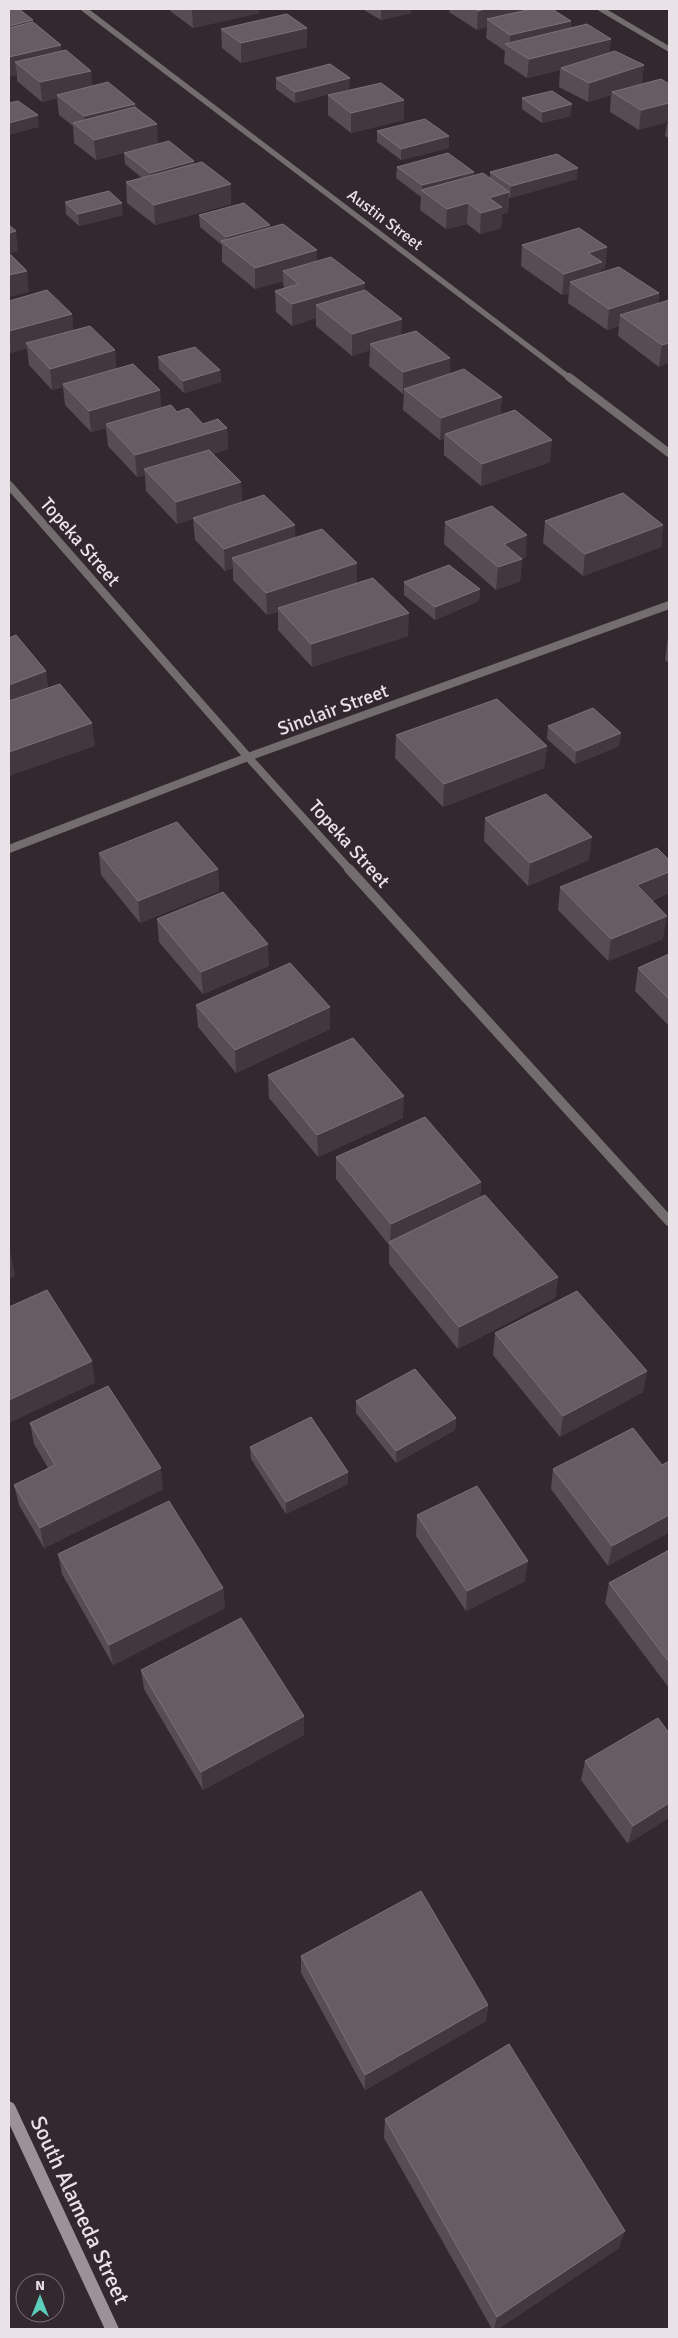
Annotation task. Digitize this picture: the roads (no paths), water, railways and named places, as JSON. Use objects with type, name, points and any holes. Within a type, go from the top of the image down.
[{"type":"main road","name":"South Alameda Street","points":[[9,2108],[112,2329]]},
{"type":"street","name":"Austin Street","points":[[84,9],[669,453]]},
{"type":"street","points":[[601,9],[669,48]]},
{"type":"street","name":"Topeka Street","points":[[9,485],[248,758],[669,1222]]},
{"type":"street","name":"Sinclair Street","points":[[9,849],[248,758],[669,605]]}]
